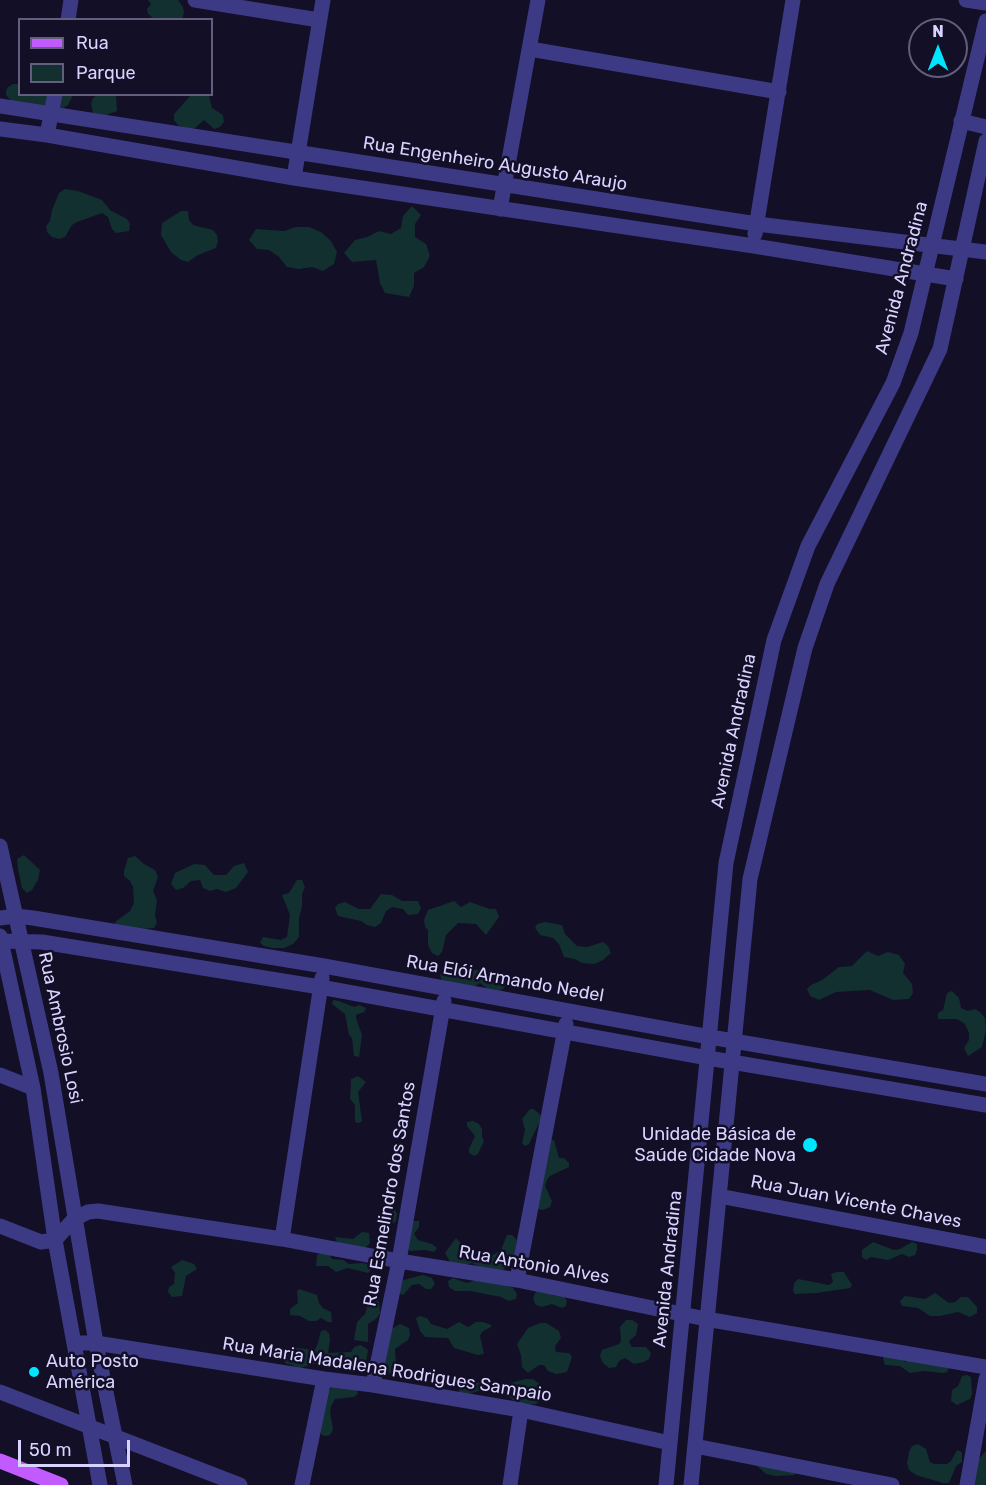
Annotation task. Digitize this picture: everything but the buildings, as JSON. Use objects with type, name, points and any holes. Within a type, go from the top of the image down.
[{"type":"main road","points":[[0,1461],[62,1485]]},
{"type":"street","points":[[68,18],[71,0]]},
{"type":"street","points":[[195,0],[319,21]]},
{"type":"street","points":[[294,178],[323,0]]},
{"type":"street","points":[[500,209],[538,0]]},
{"type":"street","points":[[754,246],[793,0]]},
{"type":"street","points":[[966,0],[986,3]]},
{"type":"street","name":"Avenida Andradina","points":[[666,1485],[726,863],[774,640],[808,546],[893,383],[911,333],[986,21]]},
{"type":"street","points":[[530,49],[779,92]]},
{"type":"street","points":[[47,135],[55,96]]},
{"type":"street","name":"Rua Engenheiro Augusto Araujo","points":[[0,106],[51,112],[757,224],[986,252]]},
{"type":"street","points":[[961,121],[986,127]]},
{"type":"street","points":[[0,129],[47,135],[294,178],[754,246],[956,279]]},
{"type":"street","points":[[691,1485],[750,879],[806,648],[827,584],[940,349],[986,141]]},
{"type":"street","name":"Rua Ambrosio Losi","points":[[0,846],[51,1073],[74,1219],[124,1485]]},
{"type":"street","name":"Rua Elói Armando Nedel","points":[[0,918],[16,916],[324,966],[710,1037],[986,1084]]},
{"type":"street","points":[[100,1485],[55,1240],[33,1088],[1,938],[320,987],[986,1106]]},
{"type":"street","points":[[282,1239],[324,966]]},
{"type":"street","name":"Rua Esmelindro dos Santos","points":[[373,1385],[399,1261],[446,988]]},
{"type":"street","points":[[516,1280],[568,1011]]},
{"type":"street","points":[[0,1075],[33,1088]]},
{"type":"street","name":"Rua Juan Vicente Chaves","points":[[719,1196],[986,1247]]},
{"type":"street","name":"Rua Antonio Alves","points":[[74,1219],[88,1212],[98,1211],[282,1239],[516,1280],[706,1319],[986,1367]]},
{"type":"street","points":[[0,1226],[41,1242],[55,1240],[74,1219]]},
{"type":"street","name":"Rua Maria Madalena Rodrigues Sampaio","points":[[74,1343],[96,1342],[373,1385],[521,1410],[670,1443]]},
{"type":"street","points":[[302,1485],[324,1379]]},
{"type":"street","points":[[967,1485],[986,1379]]},
{"type":"street","points":[[0,1392],[240,1485]]},
{"type":"street","points":[[510,1485],[521,1410]]},
{"type":"street","points":[[695,1446],[892,1485]]},
{"type":"green space","points":[[148,0],[178,0],[183,7],[182,18],[153,18],[148,14],[147,9],[151,4]]},
{"type":"green space","points":[[18,84],[18,96],[72,96],[68,105],[63,108],[12,102],[6,95],[8,87]]},
{"type":"green space","points":[[116,96],[117,111],[106,115],[93,113],[91,104],[93,98]]},
{"type":"green space","points":[[190,96],[209,96],[212,108],[223,115],[224,122],[220,127],[214,129],[204,120],[189,130],[178,125],[174,120],[174,114]]},
{"type":"green space","points":[[65,189],[102,200],[110,210],[127,219],[130,224],[129,231],[116,233],[108,217],[102,213],[72,225],[65,237],[59,239],[52,237],[47,232],[46,226],[50,221],[59,193]]},
{"type":"green space","points":[[412,206],[421,215],[415,224],[415,237],[426,244],[430,256],[424,267],[414,273],[414,286],[409,297],[385,293],[380,283],[376,260],[352,262],[344,253],[355,240],[379,231],[391,234],[401,228],[403,216]]},
{"type":"green space","points":[[181,211],[188,211],[189,220],[193,225],[213,230],[218,241],[216,248],[188,262],[181,260],[171,252],[161,235],[162,223]]},
{"type":"green space","points":[[296,227],[309,227],[321,232],[331,241],[337,252],[334,264],[323,271],[312,267],[299,269],[287,267],[279,257],[269,250],[257,249],[249,240],[256,229],[284,231]]},
{"type":"green space","points":[[24,855],[40,870],[38,880],[32,890],[27,893],[22,888],[17,859]]},
{"type":"green space","points":[[135,856],[155,870],[158,877],[153,891],[157,900],[155,915],[157,923],[154,928],[117,931],[115,922],[130,911],[134,903],[133,887],[124,876],[124,871],[128,858]]},
{"type":"green space","points":[[244,863],[248,872],[236,888],[226,892],[203,888],[200,880],[191,881],[183,888],[176,890],[171,884],[175,873],[194,864],[205,865],[214,875],[226,875],[234,866]]},
{"type":"green space","points":[[297,880],[302,880],[305,887],[299,918],[299,937],[293,944],[284,948],[264,946],[260,943],[263,937],[281,940],[287,937],[290,915],[282,895],[289,893]]},
{"type":"green space","points":[[381,894],[392,895],[402,901],[418,901],[421,908],[418,914],[408,915],[403,909],[392,907],[386,911],[381,923],[375,927],[338,916],[335,908],[338,904],[345,902],[359,909],[370,909]]},
{"type":"green space","points":[[454,901],[461,907],[470,902],[496,909],[499,917],[486,935],[476,924],[458,923],[446,935],[442,952],[438,956],[432,953],[428,945],[428,930],[424,920],[428,910]]},
{"type":"green space","points":[[545,922],[562,925],[565,934],[577,946],[587,947],[603,942],[611,953],[594,964],[564,957],[559,944],[553,938],[540,935],[535,928],[537,924]]},
{"type":"green space","points":[[867,951],[878,956],[888,952],[899,955],[905,964],[903,973],[912,984],[913,993],[909,999],[893,1000],[870,990],[836,992],[819,1000],[810,996],[807,989],[811,985],[839,967],[852,966]]},
{"type":"green space","points":[[447,967],[464,971],[478,970],[484,974],[500,974],[506,977],[507,983],[503,989],[496,992],[480,983],[470,989],[443,984],[440,975]]},
{"type":"green space","points":[[952,991],[959,998],[961,1008],[968,1011],[975,1009],[985,1018],[986,1030],[982,1047],[968,1056],[964,1048],[969,1040],[965,1024],[957,1019],[938,1019],[938,1013],[943,1010],[947,993]]},
{"type":"green space","points":[[333,1000],[354,1007],[359,1005],[366,1008],[364,1012],[356,1015],[362,1035],[359,1057],[354,1056],[352,1038],[349,1035],[345,1014],[332,1004]]},
{"type":"green space","points":[[358,1076],[366,1082],[358,1092],[362,1121],[359,1123],[355,1122],[355,1105],[350,1099],[351,1079]]},
{"type":"green space","points":[[530,1109],[540,1114],[541,1119],[529,1144],[525,1146],[522,1143],[525,1130],[522,1119]]},
{"type":"green space","points":[[473,1121],[482,1129],[484,1141],[478,1154],[474,1156],[469,1153],[469,1149],[475,1136],[467,1126],[467,1122]]},
{"type":"green space","points":[[550,1140],[554,1140],[559,1158],[564,1158],[569,1163],[569,1167],[550,1176],[547,1180],[545,1186],[552,1201],[550,1207],[543,1210],[536,1209]]},
{"type":"green space","points":[[388,1207],[394,1208],[397,1214],[396,1221],[386,1229],[384,1213]]},
{"type":"green space","points":[[412,1221],[419,1221],[419,1227],[414,1234],[418,1240],[432,1244],[437,1248],[434,1252],[410,1251],[404,1243]]},
{"type":"green space","points":[[362,1232],[369,1233],[370,1243],[364,1249],[337,1242],[335,1237],[353,1239]]},
{"type":"green space","points":[[507,1235],[512,1235],[517,1244],[513,1259],[502,1271],[482,1268],[472,1263],[460,1266],[451,1264],[445,1253],[456,1238],[467,1250],[493,1255],[501,1250]]},
{"type":"green space","points":[[873,1242],[894,1250],[912,1242],[917,1244],[917,1250],[915,1255],[909,1257],[902,1254],[888,1260],[871,1257],[866,1260],[862,1257],[862,1250]]},
{"type":"green space","points":[[323,1252],[329,1254],[332,1259],[343,1260],[349,1264],[367,1264],[370,1266],[370,1271],[368,1273],[348,1268],[336,1272],[328,1266],[316,1266],[317,1255]]},
{"type":"green space","points":[[182,1260],[194,1264],[197,1269],[186,1276],[182,1296],[172,1297],[168,1292],[169,1287],[174,1284],[175,1273],[171,1267]]},
{"type":"green space","points":[[844,1272],[852,1285],[850,1288],[817,1293],[795,1294],[793,1291],[794,1283],[798,1279],[829,1285],[833,1282],[831,1274]]},
{"type":"green space","points":[[423,1275],[432,1278],[435,1284],[431,1289],[426,1289],[419,1284],[412,1285],[403,1295],[397,1293],[403,1280]]},
{"type":"green space","points":[[485,1277],[513,1288],[517,1294],[516,1299],[509,1301],[501,1297],[470,1291],[455,1291],[449,1287],[448,1281],[453,1278],[467,1283]]},
{"type":"green space","points":[[299,1289],[317,1295],[323,1308],[331,1312],[332,1322],[321,1318],[309,1321],[300,1316],[290,1315],[290,1309],[298,1303],[297,1291]]},
{"type":"green space","points":[[541,1289],[549,1289],[552,1295],[564,1296],[567,1301],[566,1306],[562,1308],[552,1304],[542,1307],[536,1305],[533,1299],[535,1293]]},
{"type":"green space","points":[[935,1293],[949,1303],[961,1297],[968,1297],[977,1307],[977,1313],[970,1317],[958,1312],[930,1316],[918,1308],[902,1306],[900,1301],[905,1296],[925,1299]]},
{"type":"green space","points":[[375,1298],[379,1302],[380,1313],[368,1324],[368,1342],[354,1340],[357,1322],[365,1314],[369,1301]]},
{"type":"green space","points":[[420,1316],[427,1318],[431,1324],[447,1329],[459,1322],[468,1327],[476,1322],[491,1325],[480,1336],[484,1354],[478,1355],[454,1348],[448,1338],[425,1337],[420,1331],[416,1318]]},
{"type":"green space","points":[[626,1320],[632,1320],[638,1324],[636,1335],[629,1341],[632,1347],[646,1347],[651,1353],[649,1359],[634,1364],[625,1358],[619,1361],[616,1367],[609,1368],[600,1356],[602,1350],[619,1344],[621,1341],[620,1327]]},
{"type":"green space","points":[[546,1323],[559,1331],[561,1338],[555,1346],[556,1352],[569,1353],[572,1357],[567,1372],[556,1374],[548,1371],[544,1365],[539,1365],[528,1373],[522,1367],[517,1344],[528,1328]]},
{"type":"green space","points":[[400,1324],[409,1328],[410,1335],[408,1340],[395,1349],[396,1365],[403,1369],[413,1369],[417,1373],[413,1378],[404,1374],[392,1375],[384,1369],[391,1329]]},
{"type":"green space","points":[[325,1330],[329,1333],[330,1340],[328,1353],[351,1352],[354,1347],[361,1345],[368,1350],[366,1362],[352,1369],[338,1369],[322,1362],[300,1368],[285,1363],[280,1357],[282,1351],[291,1347],[314,1350],[321,1331]]},
{"type":"green space","points":[[895,1353],[905,1362],[911,1359],[950,1365],[947,1372],[943,1373],[924,1371],[910,1373],[900,1366],[885,1365],[884,1355]]},
{"type":"green space","points":[[962,1376],[971,1377],[972,1394],[970,1399],[957,1405],[951,1401],[952,1390],[958,1386]]},
{"type":"green space","points":[[533,1379],[542,1386],[544,1392],[542,1400],[536,1404],[519,1405],[508,1396],[490,1391],[459,1393],[459,1386],[470,1381],[499,1386]]},
{"type":"green space","points":[[333,1386],[356,1388],[358,1394],[354,1397],[335,1399],[330,1412],[333,1430],[330,1435],[326,1436],[319,1431],[328,1391]]},
{"type":"green space","points":[[918,1444],[926,1449],[930,1462],[934,1464],[947,1464],[957,1450],[962,1452],[962,1462],[956,1466],[949,1483],[916,1475],[909,1470],[907,1463],[909,1452],[912,1446]]},
{"type":"green space","points":[[986,1451],[985,1485],[968,1485],[975,1463]]},
{"type":"green space","points":[[756,1465],[796,1470],[795,1475],[776,1476],[766,1474]]},
{"type":"place","name":"Unidade Básica de Saúde Cidade Nova","points":[[810,1145]]},
{"type":"place","name":"Auto Posto América","points":[[34,1372]]}]
